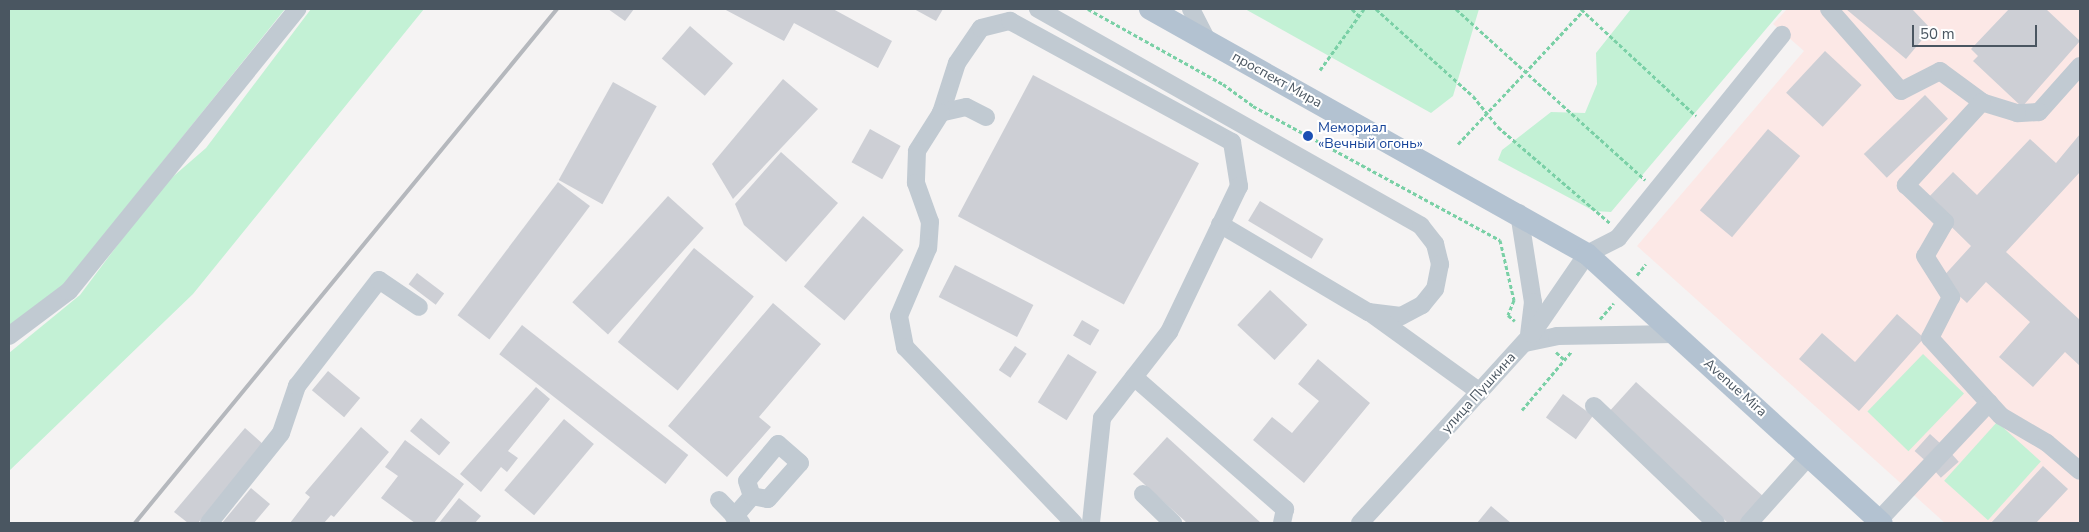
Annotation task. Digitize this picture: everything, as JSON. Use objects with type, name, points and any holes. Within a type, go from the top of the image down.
[{"type":"main road","name":"проспект Мира","points":[[1150,9],[1519,213],[1587,254]]},
{"type":"main road","name":"Avenue Mira","points":[[1587,254],[1880,522]]},
{"type":"street","points":[[9,336],[69,291],[297,9]]},
{"type":"street","points":[[1038,9],[1421,226],[1435,244],[1440,264],[1435,288],[1422,305],[1401,316],[1368,312]]},
{"type":"street","points":[[1191,9],[1207,40]]},
{"type":"street","points":[[1829,9],[1901,91],[1940,71],[1982,102],[2017,113],[2039,112],[2080,66]]},
{"type":"street","points":[[1074,523],[905,347],[899,316],[928,248],[930,222],[916,183],[917,151],[940,113],[957,63],[981,28],[1010,21],[1232,142],[1239,186],[1169,332],[1102,418],[1092,523]]},
{"type":"street","points":[[1587,254],[1618,238],[1782,35]]},
{"type":"street","points":[[1982,102],[1906,185],[1945,222],[1925,256],[1951,297],[1930,338],[1989,402],[2080,471]]},
{"type":"street","points":[[940,113],[966,107],[986,117]]},
{"type":"street","points":[[1519,213],[1533,302],[1524,343],[1557,336],[1675,334]]},
{"type":"street","points":[[1220,224],[1368,312],[1480,392]]},
{"type":"street","name":"улица Пушкина","points":[[1360,523],[1524,343],[1587,254]]},
{"type":"street","points":[[209,523],[281,433],[297,386],[379,280],[419,307]]},
{"type":"street","points":[[1134,377],[1285,509],[1282,523]]},
{"type":"street","points":[[1880,522],[1989,402]]},
{"type":"street","points":[[1594,406],[1716,523]]},
{"type":"street","points":[[1749,523],[1809,456]]},
{"type":"street","points":[[1143,494],[1173,523]]},
{"type":"street","points":[[719,500],[738,520],[752,496]]},
{"type":"path","points":[[1088,9],[1223,84],[1252,106],[1500,240],[1514,300],[1508,316]]},
{"type":"path","points":[[1352,9],[1359,16]]},
{"type":"path","points":[[1359,9],[1359,16]]},
{"type":"path","points":[[1320,70],[1364,9]]},
{"type":"path","points":[[1376,9],[1487,114],[1610,222]]},
{"type":"path","points":[[1456,9],[1647,182]]},
{"type":"path","points":[[1458,144],[1582,10],[1698,118],[1693,126]]},
{"type":"path","points":[[1641,188],[1653,175]]},
{"type":"path","points":[[1606,227],[1616,216]]},
{"type":"shaded area","points":[[1787,9],[2080,9],[2080,523],[1945,523],[1637,246],[1804,51],[1773,24]]},
{"type":"green space","points":[[9,9],[285,9],[62,287],[9,328]]},
{"type":"green space","points":[[311,9],[424,9],[193,294],[9,471],[9,353],[80,295],[161,187],[206,148]]},
{"type":"green space","points":[[1245,9],[1479,9],[1453,96],[1431,113]]},
{"type":"green space","points":[[1631,9],[1783,9],[1611,212],[1594,211],[1498,160],[1502,150],[1551,112],[1585,113],[1597,84],[1596,53]]},
{"type":"green space","points":[[1923,354],[1964,394],[1908,451],[1867,412]]},
{"type":"green space","points":[[1997,422],[2041,461],[1988,520],[1944,481]]},
{"type":"building","points":[[608,9],[634,9],[625,21]]},
{"type":"building","points":[[724,9],[833,9],[892,41],[878,68],[794,23],[784,41]]},
{"type":"building","points":[[914,9],[943,9],[936,21]]},
{"type":"building","points":[[1846,9],[1912,9],[1931,29],[1906,59]]},
{"type":"building","points":[[2009,9],[2046,9],[2080,41],[2022,107],[1973,61],[1978,56],[1971,49]]},
{"type":"building","points":[[690,26],[733,63],[705,96],[662,58]]},
{"type":"building","points":[[1825,51],[1862,85],[1823,127],[1786,93]]},
{"type":"building","points":[[1033,75],[1199,163],[1124,305],[958,216]]},
{"type":"building","points":[[783,79],[818,109],[733,199],[712,164]]},
{"type":"building","points":[[613,82],[657,106],[602,204],[559,180]]},
{"type":"building","points":[[1925,95],[1948,119],[1887,178],[1864,154]]},
{"type":"building","points":[[870,129],[901,146],[882,179],[852,162]]},
{"type":"building","points":[[1768,129],[1800,156],[1732,237],[1700,210]]},
{"type":"building","points":[[2080,134],[2080,172],[2006,252],[2080,320],[2080,366],[2065,352],[2033,387],[1999,357],[2030,322],[1986,282],[1967,303],[1941,279],[1971,246],[1925,201],[1953,172],[1977,195],[2030,139],[2056,163]]},
{"type":"building","points":[[781,152],[838,203],[786,262],[744,225],[735,204]]},
{"type":"building","points":[[558,182],[590,206],[489,339],[457,315]]},
{"type":"building","points":[[668,196],[704,228],[608,334],[572,302]]},
{"type":"building","points":[[1260,201],[1323,239],[1312,259],[1248,221]]},
{"type":"building","points":[[863,216],[904,250],[844,321],[804,286]]},
{"type":"building","points":[[694,248],[754,296],[678,390],[618,342]]},
{"type":"building","points":[[955,265],[1033,305],[1017,337],[939,297]]},
{"type":"building","points":[[417,273],[444,293],[436,305],[409,284]]},
{"type":"building","points":[[1270,290],[1307,325],[1275,360],[1237,325]]},
{"type":"building","points":[[773,303],[821,344],[759,417],[771,427],[727,477],[668,426]]},
{"type":"building","points":[[1897,314],[1924,338],[1859,411],[1799,359],[1822,333],[1855,362]]},
{"type":"building","points":[[1082,320],[1099,330],[1090,346],[1073,336]]},
{"type":"building","points":[[522,325],[688,455],[665,484],[499,354]]},
{"type":"building","points":[[1015,346],[1027,354],[1010,378],[999,370]]},
{"type":"building","points":[[1068,354],[1097,372],[1067,420],[1038,402]]},
{"type":"building","points":[[1318,359],[1370,403],[1304,483],[1253,440],[1272,417],[1292,433],[1319,401],[1298,384]]},
{"type":"building","points":[[328,371],[360,398],[344,417],[312,390]]},
{"type":"building","points":[[1636,382],[1764,497],[1741,523],[1728,523],[1607,414]]},
{"type":"building","points":[[536,387],[550,399],[508,451],[518,458],[507,472],[501,467],[481,492],[460,474]]},
{"type":"building","points":[[1563,394],[1593,416],[1576,439],[1546,417]]},
{"type":"building","points":[[421,418],[450,442],[439,455],[410,431]]},
{"type":"building","points":[[564,419],[594,444],[534,515],[504,490]]},
{"type":"building","points":[[361,427],[389,452],[334,517],[331,515],[324,523],[290,523],[310,497],[305,493]]},
{"type":"building","points":[[245,428],[264,445],[198,523],[188,523],[174,512]]},
{"type":"building","points":[[1930,434],[1940,443],[1924,460],[1915,451]]},
{"type":"building","points":[[1167,437],[1261,523],[1187,523],[1133,474]]},
{"type":"building","points":[[405,440],[464,484],[434,523],[415,523],[381,498],[398,476],[385,467]]},
{"type":"building","points":[[1950,452],[1959,462],[1941,478],[1932,468]]},
{"type":"building","points":[[2043,466],[2068,489],[2036,523],[1991,523]]},
{"type":"building","points":[[251,488],[270,504],[254,523],[222,523]]},
{"type":"building","points":[[459,498],[481,516],[475,523],[439,523]]},
{"type":"building","points":[[1491,506],[1511,523],[1477,523]]},
{"type":"railway","points":[[135,523],[557,9]]},
{"type":"place","name":"Мемориал «Вечный огонь»","points":[[1308,136]]}]
